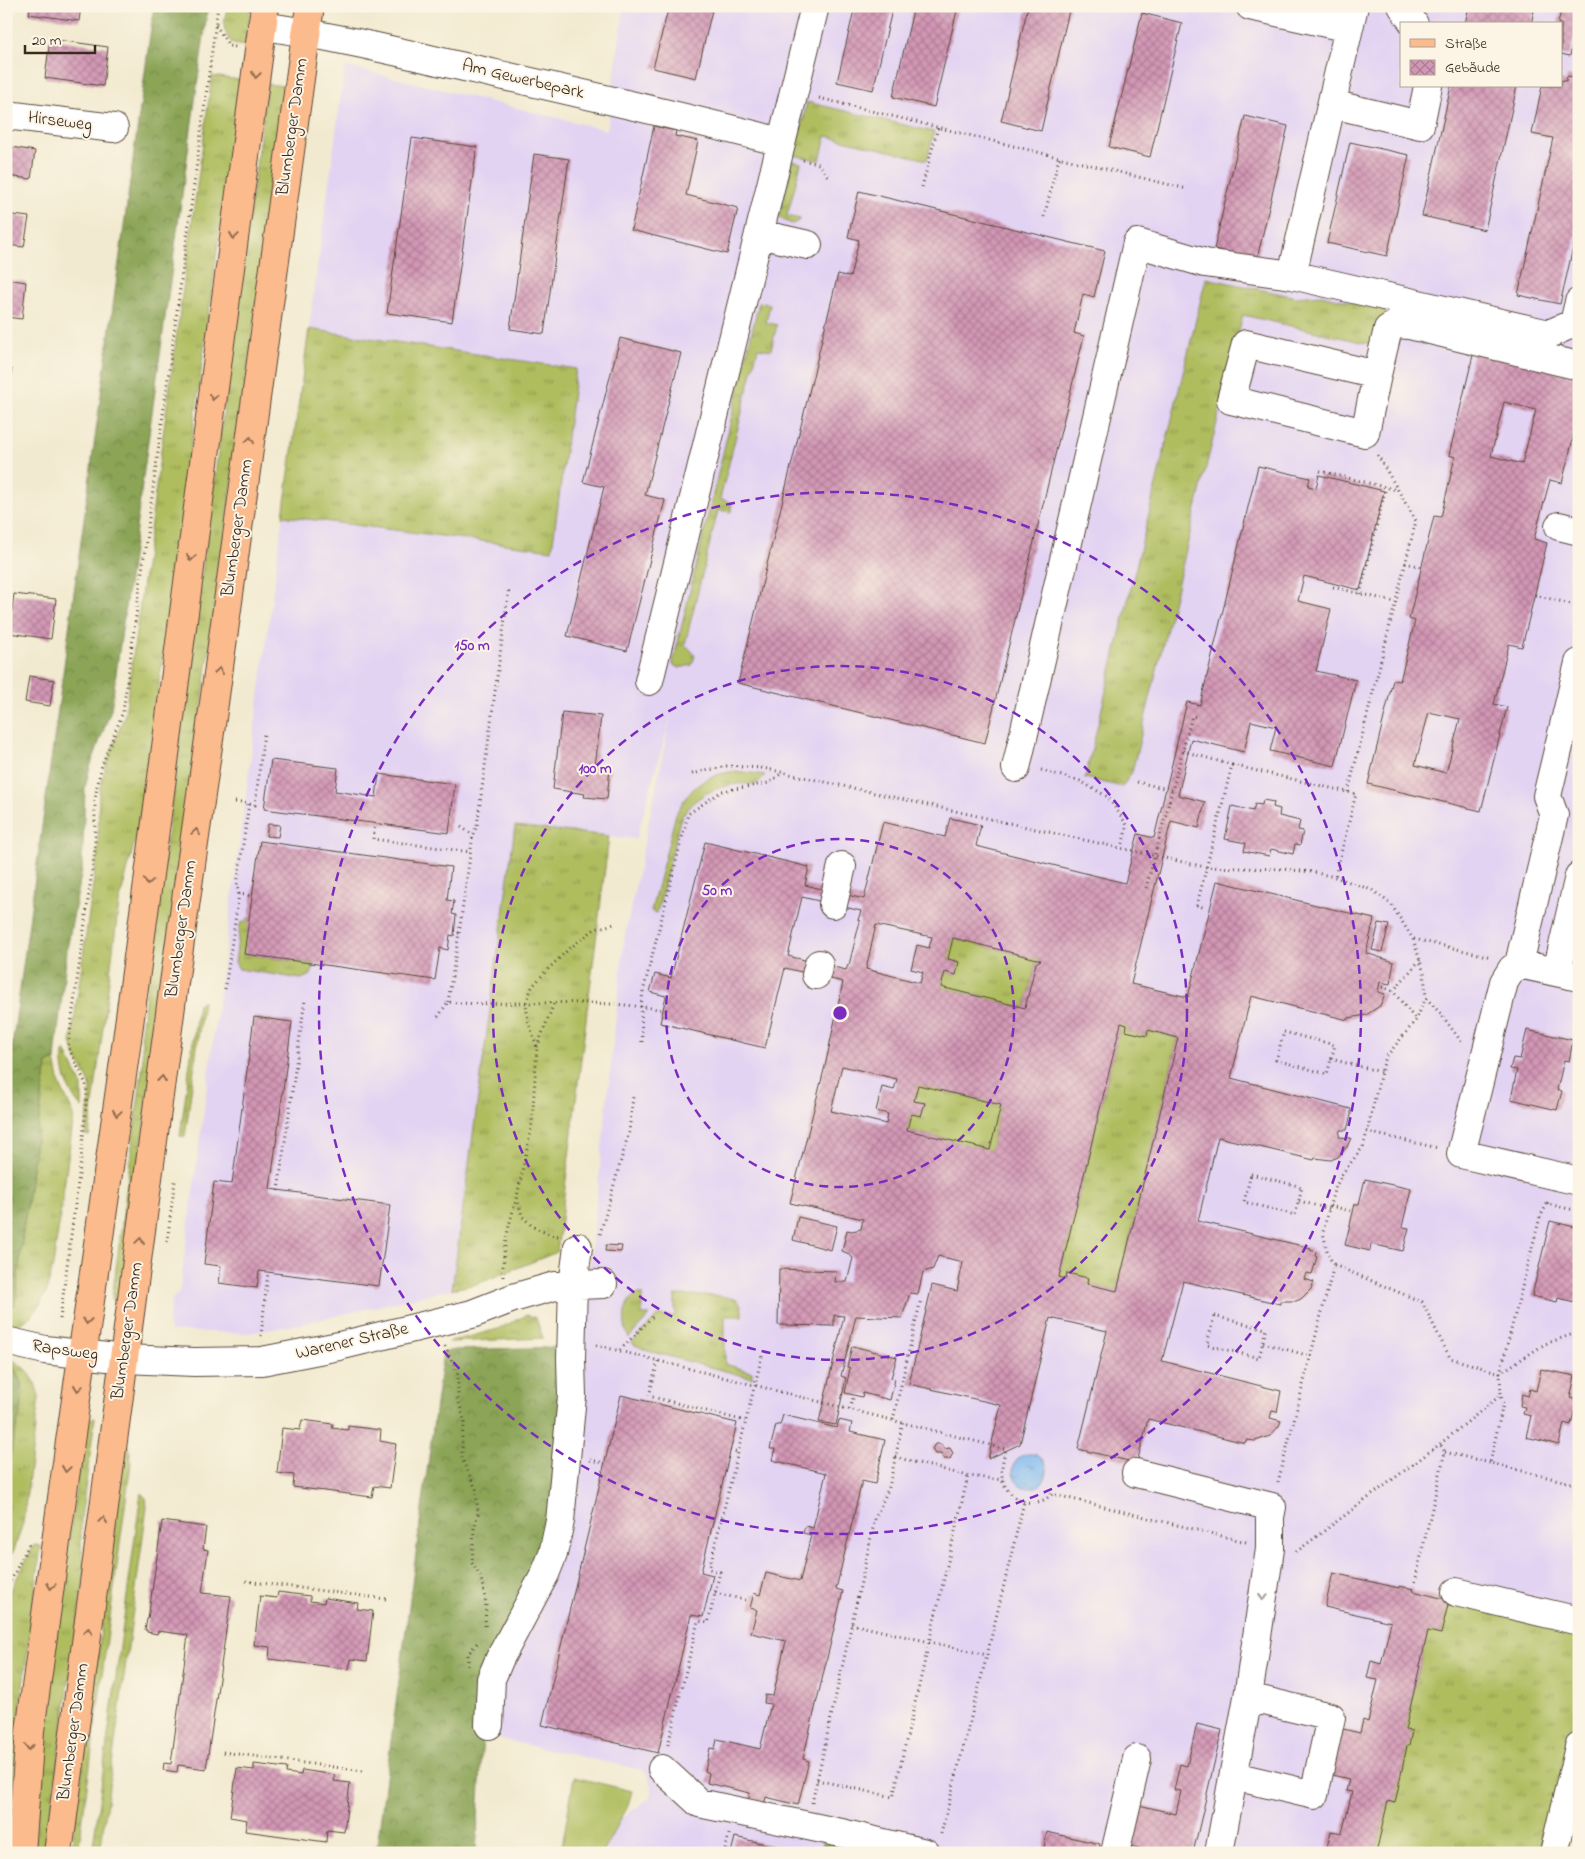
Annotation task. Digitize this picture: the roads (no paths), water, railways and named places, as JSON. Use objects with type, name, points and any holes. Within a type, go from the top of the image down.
[{"type":"main road","points":[[21,1853],[30,1731],[127,1038],[264,16]]},
{"type":"main road","name":"Blumberger Damm","points":[[58,1853],[174,983],[308,19]]},
{"type":"street","points":[[649,681],[814,6]]},
{"type":"street","points":[[1250,6],[1352,17],[1292,275]]},
{"type":"street","points":[[1402,6],[1413,22]]},
{"type":"street","name":"Am Gewerbepark","points":[[264,16],[308,19],[780,148]]},
{"type":"street","points":[[1332,104],[1420,125],[1428,88]]},
{"type":"street","name":"Hirseweg","points":[[6,115],[114,128]]},
{"type":"street","points":[[759,234],[808,245]]},
{"type":"street","points":[[1016,766],[1137,242],[1205,263],[1292,275],[1549,334],[1574,323],[1579,302]]},
{"type":"street","points":[[1377,375],[1246,344],[1231,400],[1365,432],[1388,329],[1397,324],[1409,325],[1579,366]]},
{"type":"street","points":[[1579,663],[1547,796],[1554,815],[1519,964],[1512,969],[1504,982],[1461,1154],[1579,1181]]},
{"type":"street","points":[[833,904],[842,866]]},
{"type":"street","points":[[1519,964],[1568,975],[1579,876]]},
{"type":"street","points":[[489,1725],[491,1679],[500,1658],[545,1574],[553,1554],[560,1521],[572,1396],[573,1285],[580,1241]]},
{"type":"street","name":"Warener Straße","points":[[125,1359],[194,1362],[262,1361],[339,1346],[472,1314],[513,1298],[555,1286],[603,1284]]},
{"type":"street","name":"Rapsweg","points":[[6,1340],[46,1350],[125,1359]]},
{"type":"street","points":[[1136,1473],[1272,1507],[1270,1517],[1282,1552],[1248,1697],[1219,1853]]},
{"type":"street","points":[[1456,1592],[1579,1622]]},
{"type":"street","points":[[1234,1776],[1314,1795],[1332,1717],[1248,1697]]},
{"type":"street","points":[[1554,1853],[1579,1746]]},
{"type":"street","points":[[1115,1853],[1137,1759]]},
{"type":"street","points":[[662,1769],[699,1804],[808,1826],[933,1846]]},
{"type":"water","points":[[1030,1454],[1037,1455],[1042,1459],[1046,1464],[1046,1478],[1042,1483],[1037,1487],[1030,1488],[1023,1487],[1018,1483],[1014,1478],[1013,1471],[1014,1464],[1018,1459],[1023,1455]]}]
